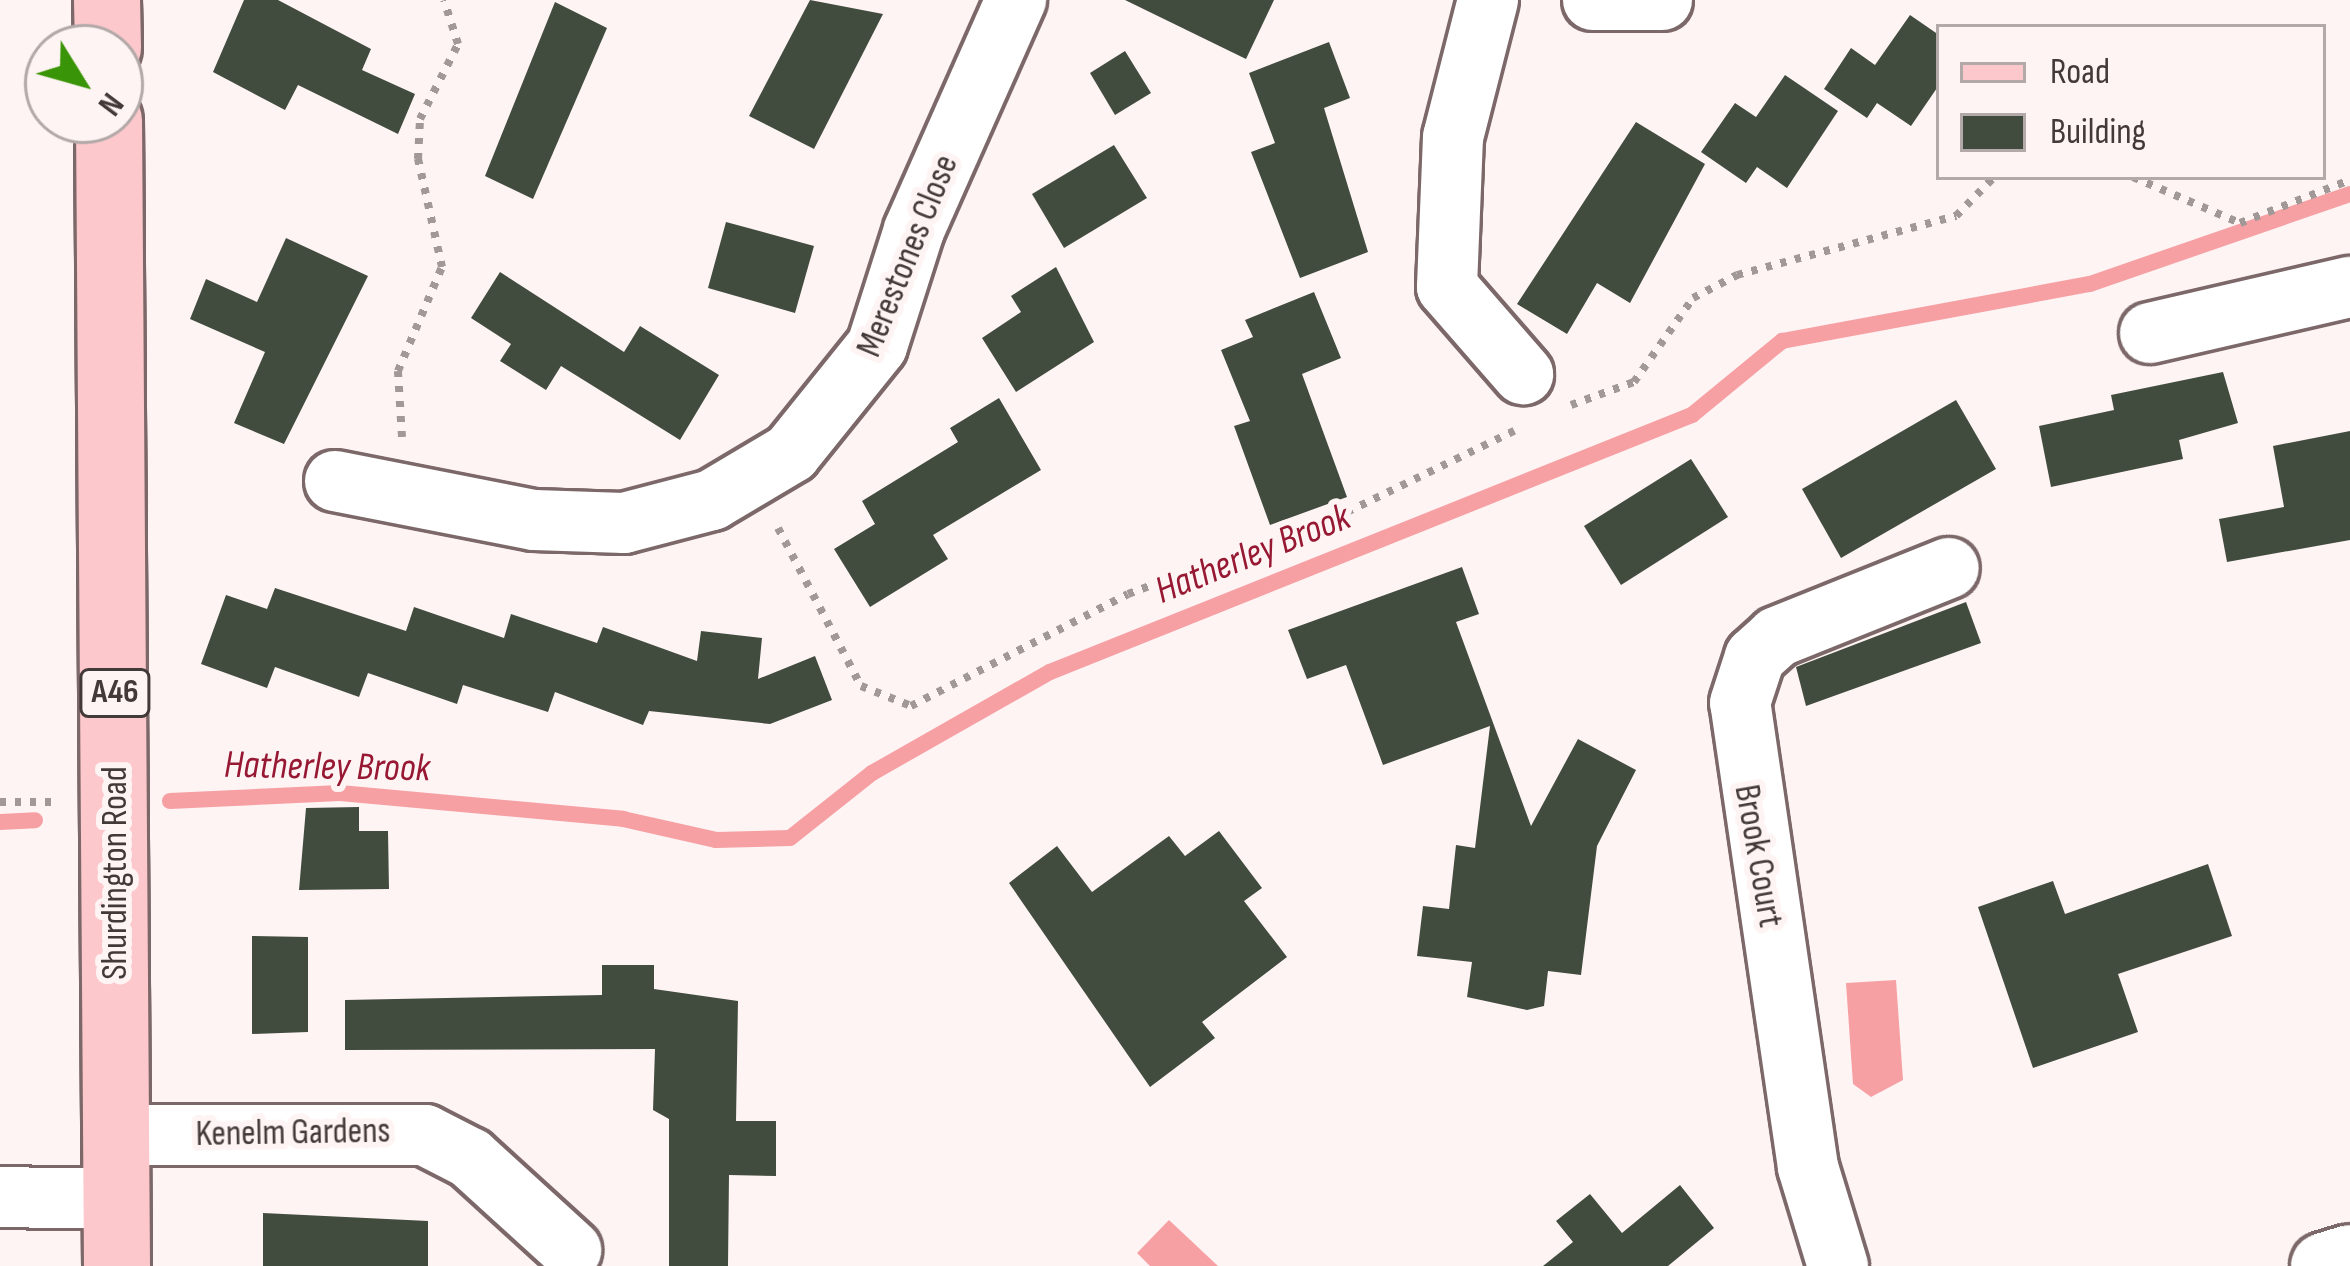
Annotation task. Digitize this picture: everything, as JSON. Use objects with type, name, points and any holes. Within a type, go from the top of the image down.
[{"type":"main road","name":"Shurdington Road","points":[[109,144],[117,1266]]},
{"type":"street","name":"Merestones Close","points":[[335,481],[534,520],[624,523],[753,479],[825,422],[877,346],[914,230],[1016,0]]},
{"type":"street","points":[[1488,0],[1454,137],[1447,287],[1540,401]]},
{"type":"street","points":[[1593,0],[1662,0]]},
{"type":"street","points":[[2150,333],[2350,287]]},
{"type":"street","name":"Brook Court","points":[[1838,1266],[1808,1168],[1740,703],[1755,657],[1777,637],[1949,568]]},
{"type":"street","name":"Kenelm Gardens","points":[[117,1135],[425,1136],[470,1158],[571,1250]]},
{"type":"street","points":[[0,1197],[117,1199]]},
{"type":"street","points":[[2324,1266],[2350,1258]]},
{"type":"path","points":[[404,494],[398,370],[442,267],[418,159],[420,119],[458,44],[444,0]]},
{"type":"path","points":[[753,479],[861,686],[910,706],[1128,594],[1347,512],[1540,401],[1634,382],[1693,298],[1737,275],[1956,216],[1991,180]]},
{"type":"path","points":[[2141,180],[2240,223],[2350,180]]},
{"type":"shaded area","points":[[1896,980],[1903,1080],[1871,1097],[1853,1084],[1846,983]]},
{"type":"shaded area","points":[[1169,1220],[1218,1266],[1150,1266],[1137,1253]]},
{"type":"building","points":[[244,0],[278,0],[371,49],[362,70],[415,94],[398,134],[298,85],[285,110],[213,72]]},
{"type":"building","points":[[810,0],[883,14],[814,149],[749,116]]},
{"type":"building","points":[[1125,0],[1274,0],[1246,59]]},
{"type":"building","points":[[555,2],[607,28],[533,199],[485,176]]},
{"type":"building","points":[[1910,15],[1936,33],[1936,89],[1911,126],[1877,103],[1867,118],[1824,89],[1851,48],[1875,65]]},
{"type":"building","points":[[1329,42],[1350,98],[1324,108],[1368,252],[1300,278],[1251,152],[1275,143],[1249,73]]},
{"type":"building","points":[[1125,51],[1151,93],[1115,115],[1090,73]]},
{"type":"building","points":[[1785,75],[1838,111],[1787,188],[1757,167],[1746,183],[1701,152],[1735,103],[1756,117]]},
{"type":"building","points":[[1636,122],[1705,164],[1630,303],[1597,283],[1567,334],[1517,304]]},
{"type":"building","points":[[1114,145],[1147,198],[1064,248],[1032,194]]},
{"type":"building","points":[[726,222],[814,246],[795,313],[708,288]]},
{"type":"building","points":[[286,238],[368,276],[284,444],[234,423],[265,352],[190,319],[206,279],[257,302]]},
{"type":"building","points":[[1056,267],[1094,342],[1016,392],[982,338],[1021,312],[1011,296]]},
{"type":"building","points":[[500,272],[624,352],[640,326],[719,375],[680,440],[561,366],[546,390],[500,361],[511,344],[471,318]]},
{"type":"building","points":[[1314,292],[1341,358],[1302,374],[1347,497],[1270,525],[1234,426],[1250,421],[1221,350],[1253,337],[1245,320]]},
{"type":"building","points":[[2223,372],[2238,423],[2179,440],[2183,459],[2051,487],[2039,426],[2114,410],[2111,395]]},
{"type":"building","points":[[999,398],[1041,470],[933,535],[948,559],[870,607],[834,549],[875,524],[862,501],[958,442],[950,428]]},
{"type":"building","points":[[1956,400],[1996,469],[1841,558],[1802,489]]},
{"type":"building","points":[[2350,431],[2350,540],[2227,562],[2219,519],[2284,507],[2273,446]]},
{"type":"building","points":[[1691,459],[1728,517],[1621,585],[1584,526]]},
{"type":"building","points":[[1462,567],[1479,614],[1456,622],[1531,826],[1578,739],[1636,770],[1597,846],[1581,975],[1548,971],[1544,1006],[1527,1010],[1467,997],[1472,962],[1417,956],[1423,906],[1449,909],[1456,845],[1475,848],[1490,726],[1383,765],[1346,665],[1307,679],[1288,630]]},
{"type":"building","points":[[275,588],[406,631],[414,607],[504,638],[511,614],[597,643],[603,627],[697,661],[701,631],[762,638],[758,679],[815,656],[832,700],[770,724],[649,711],[643,725],[555,692],[548,712],[463,685],[457,704],[368,673],[359,697],[275,667],[267,688],[201,664],[226,595],[267,609]]},
{"type":"building","points":[[1966,602],[1981,643],[1806,706],[1796,667]]},
{"type":"building","points":[[359,807],[359,831],[388,831],[389,889],[299,890],[306,808]]},
{"type":"building","points":[[1219,831],[1262,888],[1244,901],[1287,957],[1202,1022],[1215,1038],[1150,1087],[1009,883],[1057,846],[1092,892],[1169,836],[1185,856]]},
{"type":"building","points":[[2208,864],[2232,936],[2118,974],[2138,1032],[2033,1068],[1978,907],[2053,881],[2065,914]]},
{"type":"building","points":[[252,936],[308,937],[308,1032],[252,1034]]},
{"type":"building","points":[[602,965],[654,965],[654,989],[738,1001],[736,1121],[776,1121],[776,1176],[729,1175],[728,1266],[669,1266],[669,1119],[653,1110],[655,1049],[345,1050],[345,1000],[602,995]]},
{"type":"building","points":[[1680,1185],[1714,1228],[1668,1266],[1543,1266],[1573,1242],[1556,1221],[1590,1194],[1622,1233]]},
{"type":"building","points":[[263,1213],[428,1221],[428,1266],[263,1266]]},
{"type":"waterway","name":"Hatherley Brook","points":[[170,801],[340,793],[623,819],[716,840],[790,838],[872,773],[1050,672],[1692,415],[1782,341],[2090,284],[2350,194]]},
{"type":"waterway","name":"Hatherley Brook","points":[[0,822],[35,820]]}]
